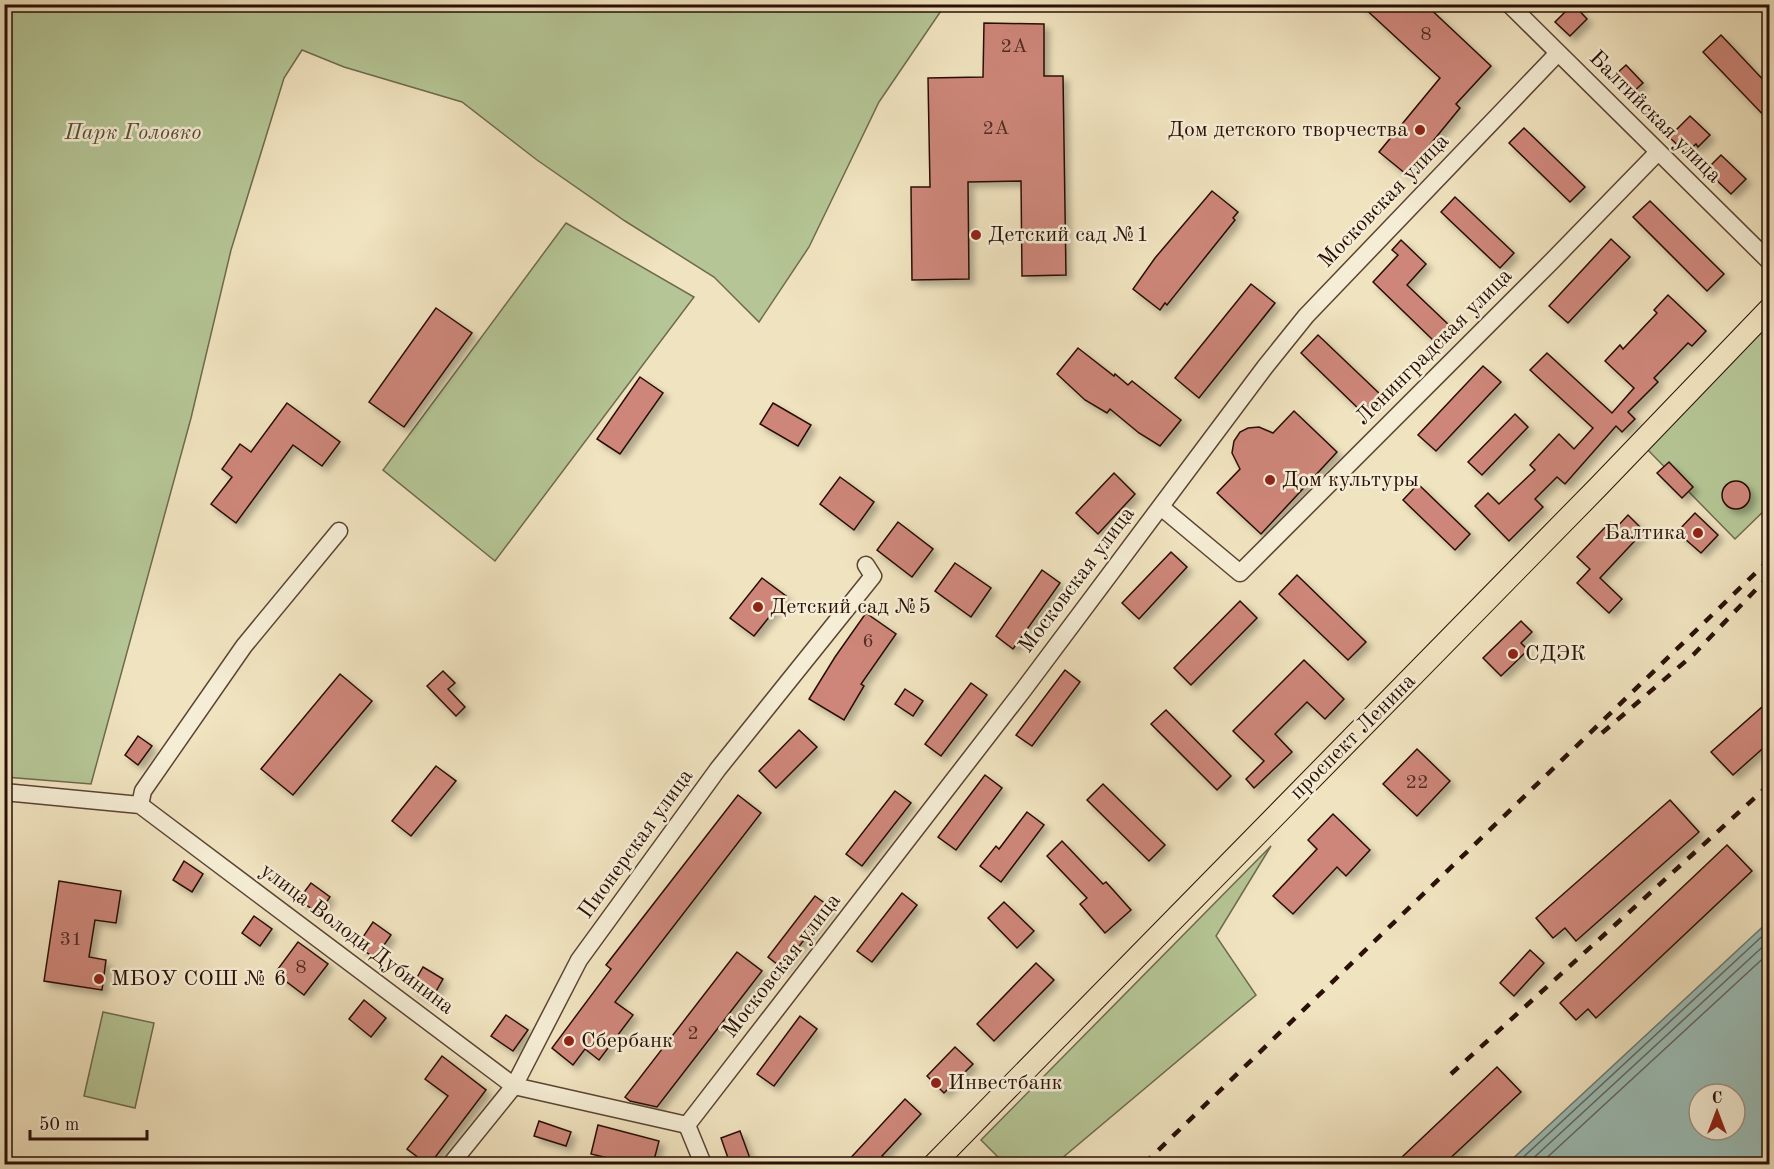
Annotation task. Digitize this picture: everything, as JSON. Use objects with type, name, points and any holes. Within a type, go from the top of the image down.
[{"type":"main road","name":"проспект Ленина","points":[[934,1164],[1598,487],[1770,308]]},
{"type":"street","name":"Балтийская улица","points":[[1509,4],[1770,262]]},
{"type":"street","name":"Московская улица","points":[[687,1125],[1023,689],[1265,367],[1306,316],[1558,53]]},
{"type":"street","name":"Ленинградская улица","points":[[1161,507],[1240,573],[1658,152]]},
{"type":"street","points":[[4,792],[140,805],[143,792],[244,646],[339,531]]},
{"type":"street","name":"Пионерская улица","points":[[451,1164],[514,1086],[579,960],[718,769],[873,576],[866,565]]},
{"type":"street","name":"улица Володи Дубинина","points":[[140,805],[514,1086],[687,1125]]},
{"type":"street","points":[[687,1125],[703,1164]]},
{"type":"green space","name":"Парк Головко","points":[[4,5],[945,5],[879,102],[809,247],[759,322],[714,277],[625,221],[537,160],[462,102],[344,67],[302,50],[284,78],[231,250],[191,418],[91,784],[5,777]]},
{"type":"green space","points":[[566,223],[694,297],[495,561],[383,470]]},
{"type":"green space","points":[[1769,322],[1769,506],[1735,539],[1646,448]]},
{"type":"green space","points":[[1271,846],[1216,936],[1256,995],[1055,1164],[1005,1164],[981,1140]]},
{"type":"green space","points":[[103,1012],[154,1023],[135,1108],[84,1096]]},
{"type":"water","points":[[1769,921],[1769,1164],[1507,1164]]},
{"type":"building","points":[[1360,4],[1425,4],[1491,66],[1456,104],[1460,108],[1406,174],[1379,152],[1440,78]]},
{"type":"building","points":[[1573,4],[1587,19],[1570,36],[1555,22]]},
{"type":"building","points":[[984,23],[1044,24],[1044,76],[1063,76],[1066,275],[1022,276],[1021,181],[968,182],[969,279],[912,280],[911,187],[930,187],[928,78],[983,77]]},
{"type":"building","points":[[1721,35],[1770,87],[1770,122],[1703,52]]},
{"type":"building","points":[[1626,65],[1643,83],[1631,94],[1614,76]]},
{"type":"building","points":[[1690,116],[1710,135],[1698,147],[1696,144],[1686,153],[1669,137]]},
{"type":"building","points":[[1524,128],[1585,187],[1570,202],[1509,143]]},
{"type":"building","points":[[1721,155],[1746,179],[1731,194],[1706,170]]},
{"type":"building","points":[[1212,191],[1238,212],[1233,218],[1235,220],[1167,305],[1165,303],[1160,310],[1133,289],[1155,258]]},
{"type":"building","points":[[1455,197],[1514,253],[1500,268],[1441,212]]},
{"type":"building","points":[[1650,201],[1724,274],[1707,291],[1633,217]]},
{"type":"building","points":[[1611,239],[1630,257],[1568,323],[1549,306]]},
{"type":"building","points":[[1401,240],[1426,264],[1407,285],[1450,326],[1435,342],[1373,282],[1398,255],[1392,250]]},
{"type":"building","points":[[1251,284],[1275,303],[1199,398],[1175,378]]},
{"type":"building","points":[[1668,295],[1706,331],[1692,346],[1688,343],[1654,378],[1658,382],[1628,412],[1635,419],[1622,432],[1616,426],[1565,484],[1557,477],[1535,499],[1543,507],[1509,541],[1475,506],[1488,493],[1499,504],[1535,470],[1530,465],[1559,434],[1574,449],[1593,428],[1530,370],[1547,353],[1612,413],[1634,388],[1605,361],[1620,345],[1623,349],[1657,313],[1654,310]]},
{"type":"building","points":[[436,308],[472,333],[404,427],[369,402]]},
{"type":"building","points":[[1318,335],[1381,395],[1364,414],[1301,353]]},
{"type":"building","points":[[1078,348],[1128,385],[1132,381],[1181,420],[1160,446],[1139,433],[1110,409],[1107,413],[1085,400],[1057,374]]},
{"type":"building","points":[[1483,366],[1501,382],[1436,451],[1418,435]]},
{"type":"building","points":[[640,377],[663,393],[620,454],[597,439]]},
{"type":"building","points":[[287,403],[340,442],[322,466],[293,445],[236,523],[211,504],[232,477],[222,469],[240,444],[251,452]]},
{"type":"building","points":[[773,403],[811,425],[798,446],[760,424]]},
{"type":"building","name":"Дом культуры","points":[[1294,411],[1337,452],[1261,534],[1217,493],[1240,469],[1232,453],[1234,441],[1240,432],[1248,428],[1259,427],[1273,433]]},
{"type":"building","points":[[1515,414],[1528,427],[1482,475],[1468,462]]},
{"type":"building","points":[[1669,462],[1693,487],[1682,498],[1657,473]]},
{"type":"building","points":[[1114,473],[1135,494],[1098,534],[1076,513]]},
{"type":"building","points":[[840,477],[874,502],[854,530],[820,504]]},
{"type":"building","points":[[1736,481],[1746,485],[1750,495],[1746,505],[1736,509],[1726,505],[1722,495],[1726,485]]},
{"type":"building","points":[[1418,484],[1470,534],[1455,550],[1403,500]]},
{"type":"building","name":"Балтика","points":[[1695,513],[1718,535],[1701,553],[1677,532]]},
{"type":"building","points":[[1628,515],[1644,531],[1600,578],[1622,599],[1609,613],[1577,583],[1590,569],[1577,557],[1610,522],[1616,528]]},
{"type":"building","points":[[898,522],[933,549],[912,577],[877,550]]},
{"type":"building","points":[[1171,552],[1187,567],[1139,619],[1122,603]]},
{"type":"building","points":[[955,563],[991,588],[971,617],[935,591]]},
{"type":"building","points":[[1042,570],[1060,583],[1013,649],[996,636]]},
{"type":"building","points":[[1297,575],[1366,642],[1348,660],[1279,594]]},
{"type":"building","name":"Детский сад №5","points":[[762,578],[786,596],[754,636],[730,618]]},
{"type":"building","points":[[1240,601],[1257,618],[1191,685],[1174,668]]},
{"type":"building","points":[[866,613],[896,634],[861,684],[864,686],[844,720],[809,699]]},
{"type":"building","points":[[1521,621],[1532,632],[1521,643],[1528,650],[1501,676],[1483,658]]},
{"type":"building","points":[[1304,660],[1344,699],[1325,719],[1307,702],[1275,734],[1292,752],[1254,788],[1246,779],[1264,761],[1233,731]]},
{"type":"building","points":[[1065,670],[1080,682],[1032,746],[1016,735]]},
{"type":"building","points":[[443,671],[455,683],[448,689],[465,707],[456,716],[427,686]]},
{"type":"building","points":[[340,674],[372,701],[293,795],[261,769]]},
{"type":"building","points":[[971,683],[987,695],[941,756],[925,744]]},
{"type":"building","points":[[905,689],[923,701],[913,716],[895,704]]},
{"type":"building","points":[[1770,700],[1770,742],[1733,775],[1711,752]]},
{"type":"building","points":[[1166,710],[1231,776],[1217,790],[1151,724]]},
{"type":"building","points":[[799,730],[817,747],[776,788],[759,771]]},
{"type":"building","points":[[138,736],[152,746],[138,765],[125,755]]},
{"type":"building","points":[[1417,749],[1450,781],[1417,816],[1383,784]]},
{"type":"building","points":[[436,766],[456,781],[411,836],[392,821]]},
{"type":"building","points":[[985,775],[1002,788],[956,850],[938,837]]},
{"type":"building","points":[[1103,784],[1165,845],[1149,861],[1087,800]]},
{"type":"building","points":[[895,791],[911,803],[862,866],[846,854]]},
{"type":"building","points":[[738,795],[761,813],[615,1002],[633,1015],[599,1060],[585,1049],[573,1065],[552,1048],[611,969],[606,965]]},
{"type":"building","points":[[1670,800],[1699,832],[1576,941],[1565,928],[1553,938],[1536,918]]},
{"type":"building","points":[[1027,812],[1044,825],[1001,882],[980,866],[996,846],[999,849]]},
{"type":"building","points":[[1333,814],[1370,850],[1346,876],[1337,867],[1293,914],[1273,896],[1317,849],[1308,840]]},
{"type":"building","points":[[1062,841],[1103,884],[1106,882],[1131,910],[1105,933],[1080,904],[1087,898],[1047,856]]},
{"type":"building","points":[[1727,845],[1752,871],[1596,1018],[1588,1009],[1576,1020],[1560,1003]]},
{"type":"building","points":[[184,861],[203,874],[192,892],[173,880]]},
{"type":"building","points":[[59,881],[121,891],[116,923],[95,920],[89,957],[106,960],[102,990],[44,981]]},
{"type":"building","points":[[311,883],[330,897],[318,914],[299,899]]},
{"type":"building","points":[[902,893],[917,905],[872,962],[857,951]]},
{"type":"building","points":[[815,896],[830,907],[782,968],[768,957]]},
{"type":"building","points":[[1004,902],[1034,931],[1017,948],[988,918]]},
{"type":"building","points":[[254,916],[272,929],[260,946],[242,933]]},
{"type":"building","points":[[373,922],[391,935],[375,958],[357,946]]},
{"type":"building","points":[[298,942],[328,964],[304,995],[275,973]]},
{"type":"building","points":[[1530,950],[1544,963],[1514,996],[1500,983]]},
{"type":"building","points":[[737,952],[762,971],[657,1107],[630,1101],[625,1097]]},
{"type":"building","points":[[1036,963],[1054,980],[994,1041],[977,1024]]},
{"type":"building","points":[[423,967],[443,979],[431,1000],[411,988]]},
{"type":"building","points":[[364,1000],[386,1018],[371,1037],[349,1019]]},
{"type":"building","points":[[506,1015],[528,1030],[513,1051],[491,1036]]},
{"type":"building","points":[[800,1016],[817,1029],[774,1086],[757,1074]]},
{"type":"building","points":[[955,1047],[973,1064],[944,1093],[927,1076]]},
{"type":"building","points":[[442,1056],[486,1090],[430,1164],[427,1164],[407,1149],[448,1096],[425,1079]]},
{"type":"building","points":[[1497,1067],[1521,1092],[1444,1164],[1408,1164],[1401,1158]]},
{"type":"building","points":[[905,1099],[921,1114],[882,1156],[892,1164],[845,1164]]},
{"type":"building","points":[[539,1121],[571,1132],[566,1146],[534,1136]]},
{"type":"building","points":[[598,1125],[659,1141],[653,1164],[633,1164],[591,1154]]},
{"type":"building","points":[[740,1131],[752,1164],[730,1164],[721,1138]]},
{"type":"railway","points":[[1144,1164],[1770,559]]},
{"type":"railway","points":[[1602,733],[1694,654],[1770,575]]},
{"type":"railway","points":[[1451,1074],[1770,784]]},
{"type":"place","name":"Дом детского творчества","points":[[1420,130]]},
{"type":"place","name":"Детский сад №1","points":[[976,235]]},
{"type":"place","name":"Дом культуры","points":[[1270,480]]},
{"type":"place","name":"Балтика","points":[[1698,533]]},
{"type":"place","name":"Детский сад №5","points":[[758,607]]},
{"type":"place","name":"СДЭК","points":[[1513,654]]},
{"type":"place","name":"МБОУ СОШ № 6","points":[[99,979]]},
{"type":"place","name":"Сбербанк","points":[[569,1041]]},
{"type":"place","name":"Инвестбанк","points":[[936,1083]]}]
